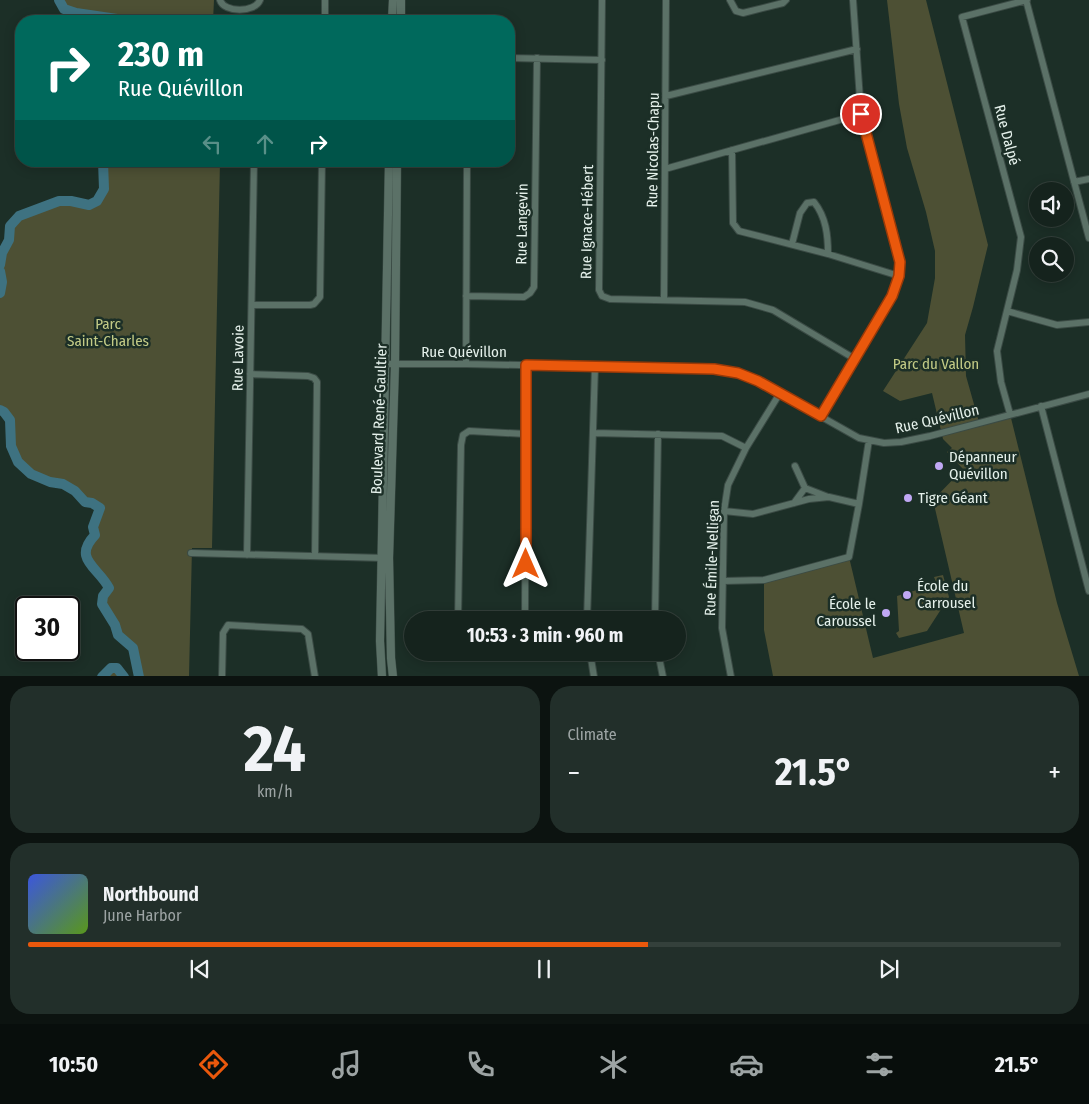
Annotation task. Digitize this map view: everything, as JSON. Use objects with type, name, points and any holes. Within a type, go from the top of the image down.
[{"type":"street","points":[[220,0],[223,6],[228,8],[251,9],[260,0]]},
{"type":"street","points":[[325,0],[325,15]]},
{"type":"street","points":[[392,0],[392,15]]},
{"type":"street","points":[[401,0],[401,15]]},
{"type":"street","name":"Rue Ignace-Hébert","points":[[602,0],[599,290],[602,296],[610,300],[745,302],[773,310],[855,359]]},
{"type":"street","name":"Rue Nicolas-Chapu","points":[[664,300],[666,0]]},
{"type":"street","points":[[730,0],[736,11],[743,13],[783,3],[786,0]]},
{"type":"street","points":[[821,416],[892,296],[899,276],[900,262],[861,114],[853,0]]},
{"type":"street","points":[[1027,0],[1089,238]]},
{"type":"street","name":"Rue Dalpé","points":[[1010,414],[1001,382],[997,351],[1017,270],[1021,237],[962,17],[1027,0]]},
{"type":"street","points":[[666,96],[857,49]]},
{"type":"street","points":[[515,58],[602,60]]},
{"type":"street","name":"Rue Langevin","points":[[466,296],[524,297],[534,287],[537,58]]},
{"type":"street","points":[[665,169],[861,114]]},
{"type":"street","points":[[732,150],[733,226],[739,231],[828,254],[899,276]]},
{"type":"street","name":"Rue Lavoie","points":[[247,555],[254,167]]},
{"type":"street","points":[[252,305],[310,305],[314,304],[320,297],[322,167]]},
{"type":"street","name":"Boulevard René-Gaultier","points":[[389,167],[385,558],[393,676]]},
{"type":"street","name":"Boulevard René-Gaultier","points":[[382,676],[380,641],[395,364],[397,167]]},
{"type":"street","points":[[466,364],[467,167]]},
{"type":"street","points":[[1074,182],[1089,179]]},
{"type":"street","points":[[792,244],[800,213],[807,202],[814,202],[823,219],[828,236],[828,254]]},
{"type":"street","points":[[1007,311],[1056,325],[1089,322]]},
{"type":"street","name":"Rue Quévillon","points":[[386,364],[714,369],[738,373],[780,393],[860,438],[884,443],[901,442],[930,436],[1089,394]]},
{"type":"street","points":[[525,611],[526,365]]},
{"type":"street","points":[[587,611],[595,366]]},
{"type":"street","points":[[250,374],[308,376],[314,378],[317,382],[315,556]]},
{"type":"street","name":"Rue Émile-Nelligan","points":[[731,676],[722,628],[724,511],[728,485],[746,448],[780,393]]},
{"type":"street","points":[[1041,406],[1089,591]]},
{"type":"street","points":[[458,611],[461,445],[463,435],[469,432],[526,434]]},
{"type":"street","points":[[593,433],[722,436],[746,448]]},
{"type":"street","points":[[655,611],[658,434]]},
{"type":"street","points":[[723,581],[764,580],[849,557],[860,504],[869,440]]},
{"type":"street","points":[[796,466],[805,488],[829,497],[860,504]]},
{"type":"street","points":[[794,503],[805,488]]},
{"type":"street","points":[[724,511],[753,514],[794,503],[829,497]]},
{"type":"street","points":[[191,553],[385,558]]},
{"type":"street","points":[[222,676],[223,633],[228,625],[302,629],[308,634],[315,676]]},
{"type":"street","points":[[592,661],[594,676]]},
{"type":"street","points":[[660,661],[663,676]]},
{"type":"green space","points":[[59,0],[214,0],[213,15],[90,15],[64,9]]},
{"type":"green space","name":"Parc du Vallon","points":[[887,0],[926,0],[988,245],[965,335],[966,376],[979,422],[1010,414],[1057,603],[1079,676],[773,676],[764,630],[764,580],[849,557],[873,658],[964,633],[933,500],[963,469],[947,452],[952,448],[943,439],[932,393],[900,401],[883,391],[927,323],[935,278],[935,251],[926,212],[907,148],[899,104]]},
{"type":"green space","name":"Parc Saint-Charles","points":[[104,167],[220,167],[212,548],[192,548],[189,676],[139,676],[133,648],[118,635],[115,625],[102,604],[103,596],[109,588],[86,557],[86,550],[95,535],[93,527],[99,508],[92,503],[85,502],[75,491],[63,484],[50,482],[31,474],[18,462],[11,446],[10,420],[0,410],[1,264],[3,252],[9,240],[11,225],[15,220],[30,211],[48,205],[64,201],[88,205],[96,203],[103,193]]},
{"type":"green space","points":[[943,575],[949,597],[927,631],[899,638],[896,633],[899,631],[897,596],[930,586],[930,584],[936,582],[934,577]]},
{"type":"green space","points":[[111,668],[117,668],[124,676],[102,676]]},
{"type":"waterway","points":[[59,0],[64,9],[90,15]]},
{"type":"waterway","points":[[0,265],[2,253],[9,240],[10,226],[19,216],[59,201],[71,201],[89,205],[97,201],[104,189],[103,167]]},
{"type":"waterway","points":[[0,271],[2,282],[0,293]]},
{"type":"waterway","points":[[0,410],[10,420],[11,446],[18,462],[31,474],[50,482],[63,484],[75,491],[85,502],[92,503],[100,508],[93,527],[95,535],[86,550],[86,557],[109,588],[103,596],[102,604],[115,625],[118,635],[133,648],[139,676]]},
{"type":"waterway","points":[[103,676],[111,668],[117,668],[123,676]]},
{"type":"place","name":"Dépanneur Quévillon","points":[[939,466]]},
{"type":"place","name":"Tigre Géant","points":[[908,498]]},
{"type":"place","name":"École du Carrousel","points":[[907,595]]},
{"type":"place","name":"École le Caroussel","points":[[886,613]]},
{"type":"route","points":[[526,564],[526,365],[714,369],[738,373],[758,381],[821,416],[892,296],[899,276],[900,262],[861,114]]}]
